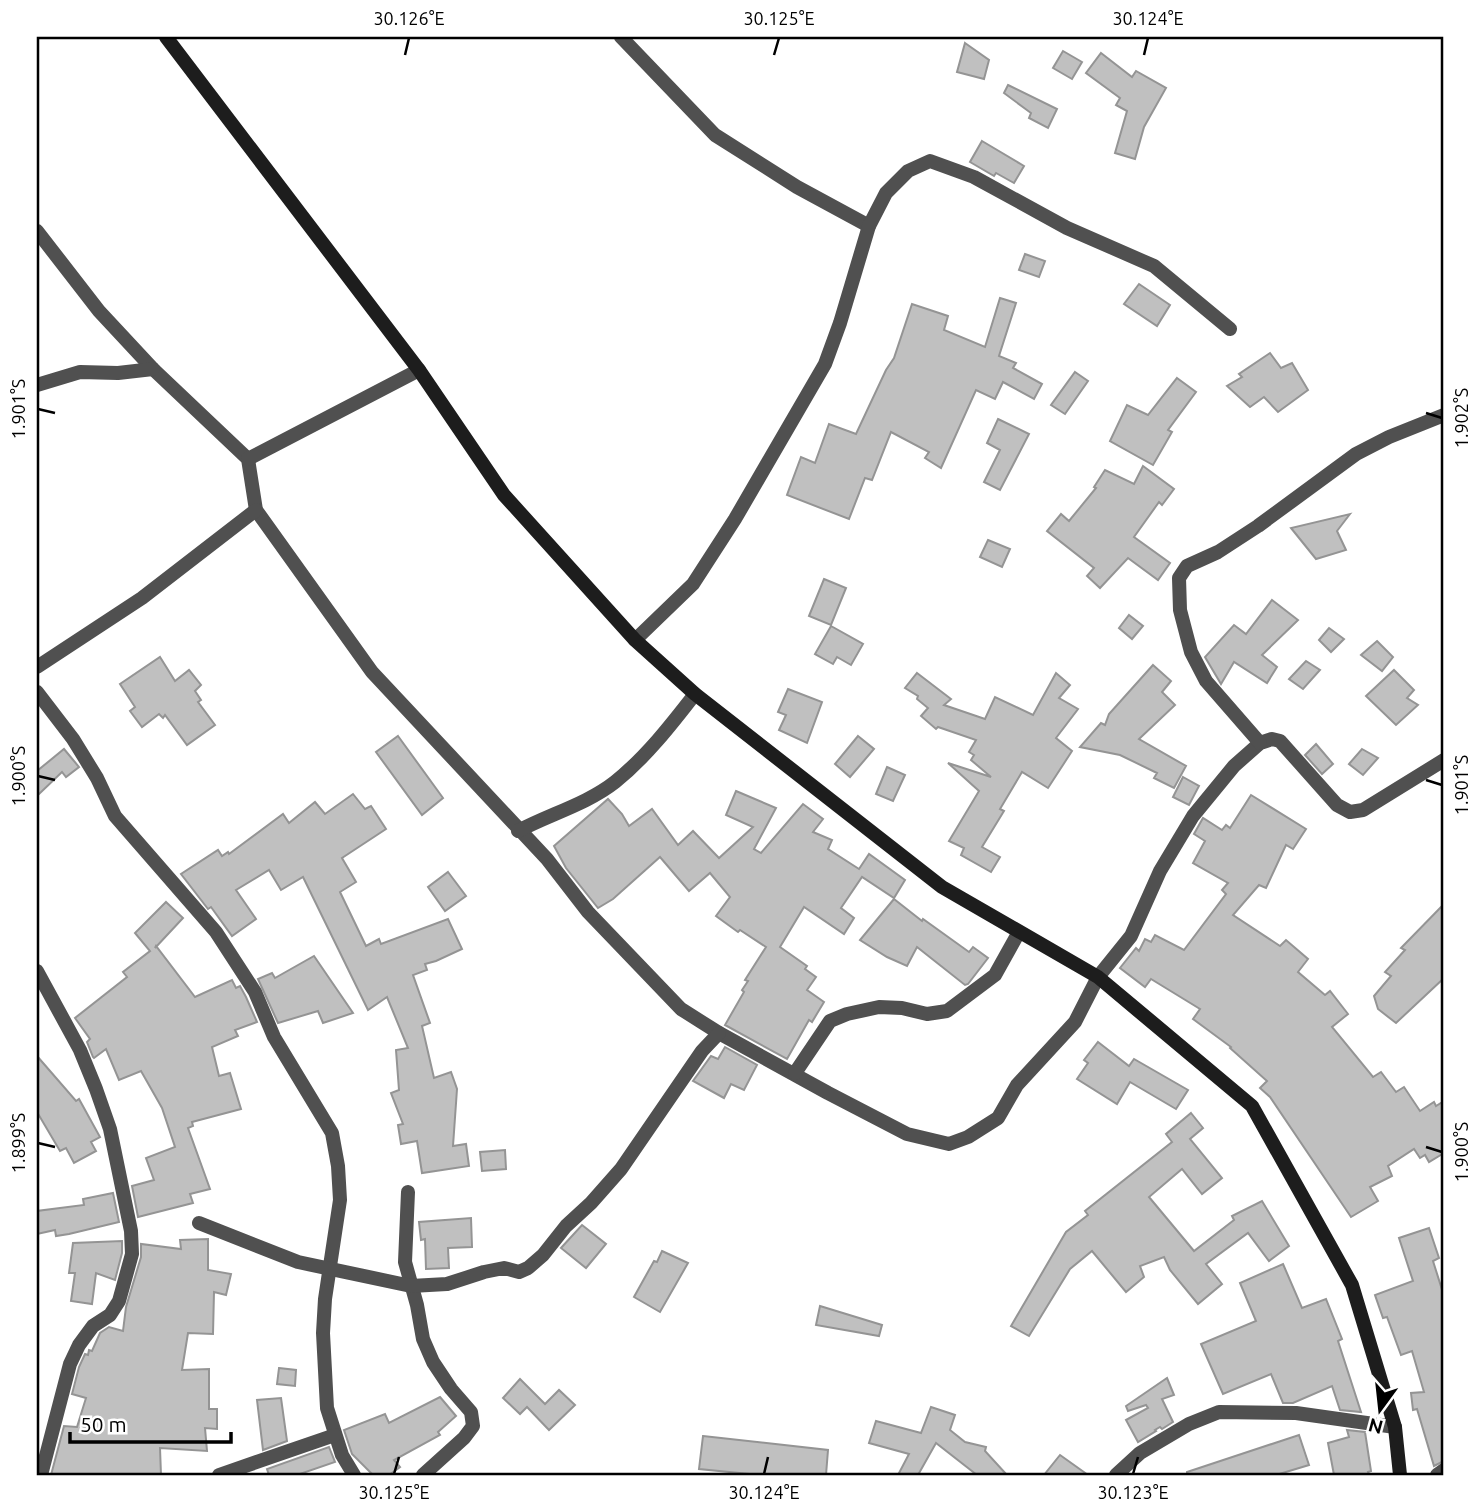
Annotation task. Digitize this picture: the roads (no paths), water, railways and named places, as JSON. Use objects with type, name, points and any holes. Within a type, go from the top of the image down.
[{"type":"main road","points":[[166,37],[419,370],[504,495],[635,640],[695,694],[942,887],[1098,977],[1252,1106],[1352,1284],[1395,1427],[1400,1475]]},
{"type":"street","points":[[621,37],[715,135],[797,187],[869,226]]},
{"type":"street","points":[[635,640],[693,584],[735,519],[825,364],[869,226],[886,193],[908,171],[930,161],[974,177],[1068,228],[1154,266],[1230,329]]},
{"type":"street","points":[[37,231],[99,311],[153,369],[248,459],[256,510],[372,672],[547,859],[588,912],[681,1009],[719,1033],[907,1134],[949,1144],[968,1137],[998,1118],[1017,1085],[1075,1022],[1098,977],[1131,936],[1160,871],[1193,816],[1234,766],[1260,743],[1280,741],[1338,805],[1350,812],[1363,810],[1444,760]]},
{"type":"street","points":[[37,385],[80,372],[118,373],[153,369]]},
{"type":"street","points":[[248,459],[419,370]]},
{"type":"street","points":[[1260,743],[1206,681],[1191,652],[1180,610],[1179,578],[1187,566],[1217,552],[1258,526],[1356,454],[1389,437],[1444,415]]},
{"type":"street","points":[[37,667],[142,598],[256,510]]},
{"type":"street","points":[[37,692],[85,758],[114,816],[216,932],[255,992],[274,1037],[332,1133],[340,1200],[329,1270],[323,1334],[327,1408],[342,1455],[354,1475]]},
{"type":"street","points":[[518,831],[580,803],[614,783],[647,753],[695,694]]},
{"type":"street","points":[[795,1073],[830,1021],[847,1014],[879,1007],[902,1008],[927,1014],[947,1011],[995,975],[1019,932]]},
{"type":"street","points":[[37,971],[80,1050],[110,1129],[131,1231],[132,1254],[120,1301],[110,1315],[93,1326],[79,1345],[70,1364],[41,1475]]},
{"type":"street","points":[[199,1223],[298,1262],[411,1286],[447,1284],[504,1268],[519,1272],[528,1268],[621,1169],[702,1051],[719,1033]]},
{"type":"street","points":[[408,1192],[405,1262],[423,1339],[433,1362],[471,1412],[473,1426],[464,1438],[423,1475]]},
{"type":"street","points":[[1116,1475],[1140,1453],[1189,1424],[1219,1412],[1296,1413],[1395,1427]]},
{"type":"street","points":[[219,1475],[335,1435]]},
{"type":"street","points":[[1437,1475],[1444,1470]]}]
